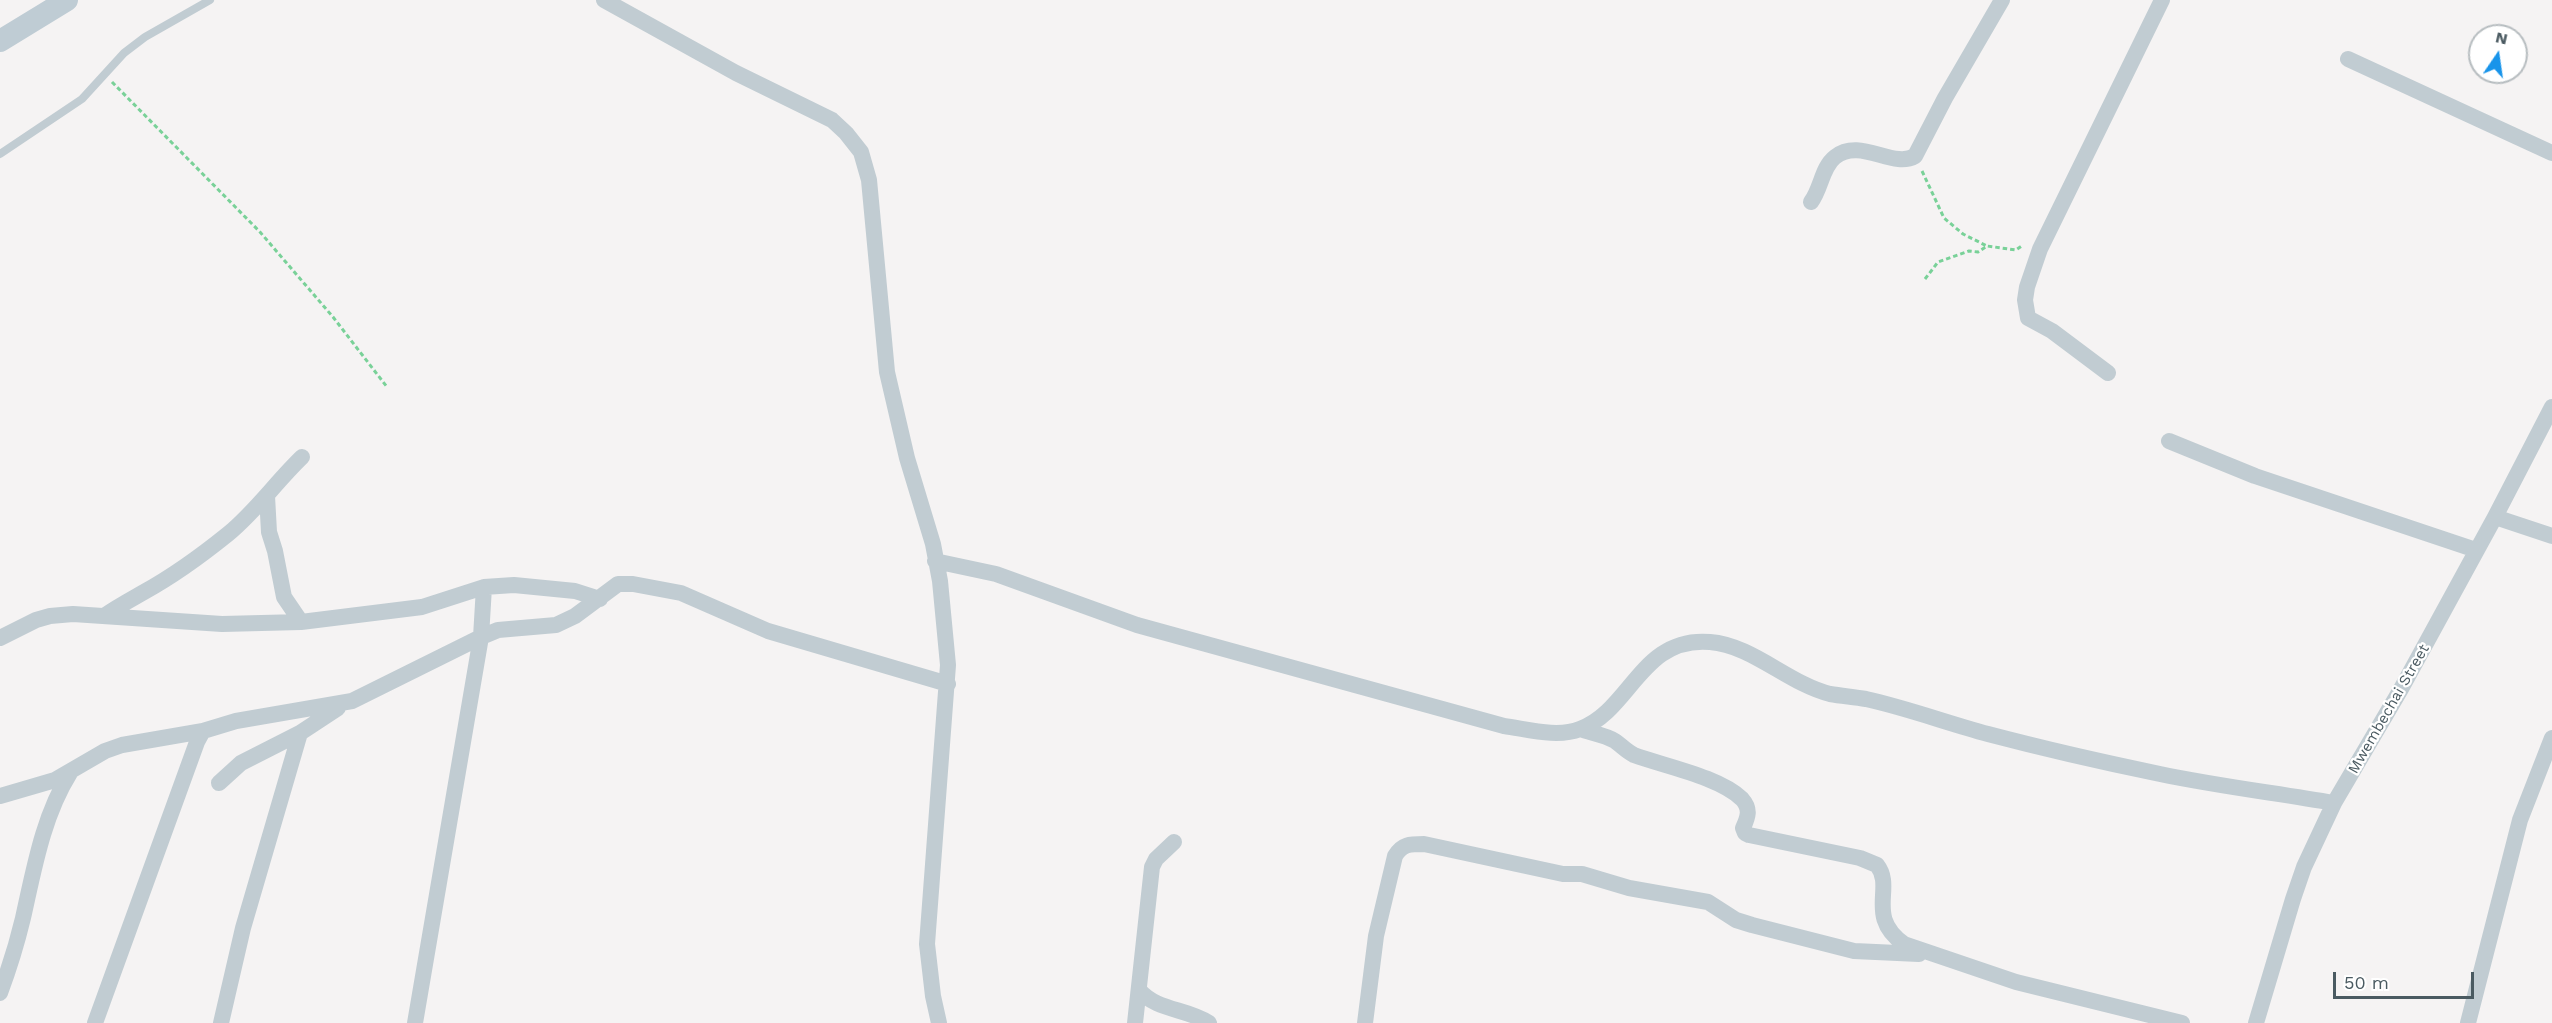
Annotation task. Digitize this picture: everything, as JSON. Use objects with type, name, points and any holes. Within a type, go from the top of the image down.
[{"type":"street","points":[[1,39],[67,0]]},
{"type":"street","points":[[604,0],[736,73],[832,120],[861,152],[869,180],[887,372],[907,458],[933,544],[940,582],[948,684],[927,944],[933,996],[939,1023]]},
{"type":"street","points":[[1811,202],[1819,191],[1831,162],[1840,154],[1863,150],[1906,160],[1915,156],[2001,0]]},
{"type":"street","points":[[2108,373],[2052,331],[2028,318],[2025,300],[2027,287],[2048,231],[2162,0]]},
{"type":"street","points":[[2348,59],[2552,153]]},
{"type":"street","name":"Mwembechai Street","points":[[2256,1023],[2304,867],[2334,803],[2401,689],[2495,518],[2552,407]]},
{"type":"street","points":[[2169,441],[2255,476],[2476,550]]},
{"type":"street","points":[[104,616],[172,574],[228,534],[267,496],[275,483],[303,457]]},
{"type":"street","points":[[267,496],[269,532],[282,587],[285,597],[301,622]]},
{"type":"street","points":[[2495,518],[2552,536]]},
{"type":"street","points":[[935,561],[996,574],[1137,625],[1442,711],[1504,726],[1560,733],[1580,729],[1606,711],[1642,669],[1669,650],[1688,643],[1711,642],[1736,649],[1801,683],[1829,693],[1866,699],[1988,734],[2162,774],[2334,803]]},
{"type":"street","points":[[219,783],[241,763],[300,733],[341,706],[498,630],[555,625],[575,616],[618,584],[633,584],[681,593],[768,631],[948,684]]},
{"type":"street","points":[[0,638],[50,616],[73,614],[222,624],[301,622],[422,608],[484,587],[514,585],[575,591],[600,599]]},
{"type":"street","points":[[415,1023],[480,637],[484,587]]},
{"type":"street","points":[[0,796],[55,780],[105,751],[122,745],[203,731],[236,721],[352,701]]},
{"type":"street","points":[[1580,729],[1614,741],[1632,754],[1730,790],[1741,798],[1749,812],[1743,828],[1745,833],[1860,858],[1877,865],[1881,874],[1885,926],[1892,936],[1904,944],[2016,982],[2182,1023]]},
{"type":"street","points":[[96,1023],[197,742],[203,731]]},
{"type":"street","points":[[221,1023],[243,928],[300,733]]},
{"type":"street","points":[[2468,1023],[2520,820],[2552,738]]},
{"type":"street","points":[[0,993],[23,918],[42,839],[58,792],[72,770]]},
{"type":"street","points":[[1135,1023],[1152,867],[1174,843]]},
{"type":"street","points":[[1365,1023],[1376,936],[1395,856],[1400,848],[1410,844],[1424,844],[1563,874],[1582,874],[1629,888],[1708,902],[1736,920],[1854,951],[1916,955],[1927,953]]},
{"type":"street","points":[[1138,990],[1154,1004],[1179,1010],[1209,1023]]},
{"type":"lane","points":[[0,154],[82,99],[124,54],[145,37],[210,0]]},
{"type":"path","points":[[105,75],[260,232],[333,317],[387,387]]},
{"type":"path","points":[[1915,156],[1944,218],[1963,234],[1987,246],[2016,250],[2048,231]]},
{"type":"path","points":[[1925,279],[1938,262],[1969,251],[1978,252],[1987,246]]}]
